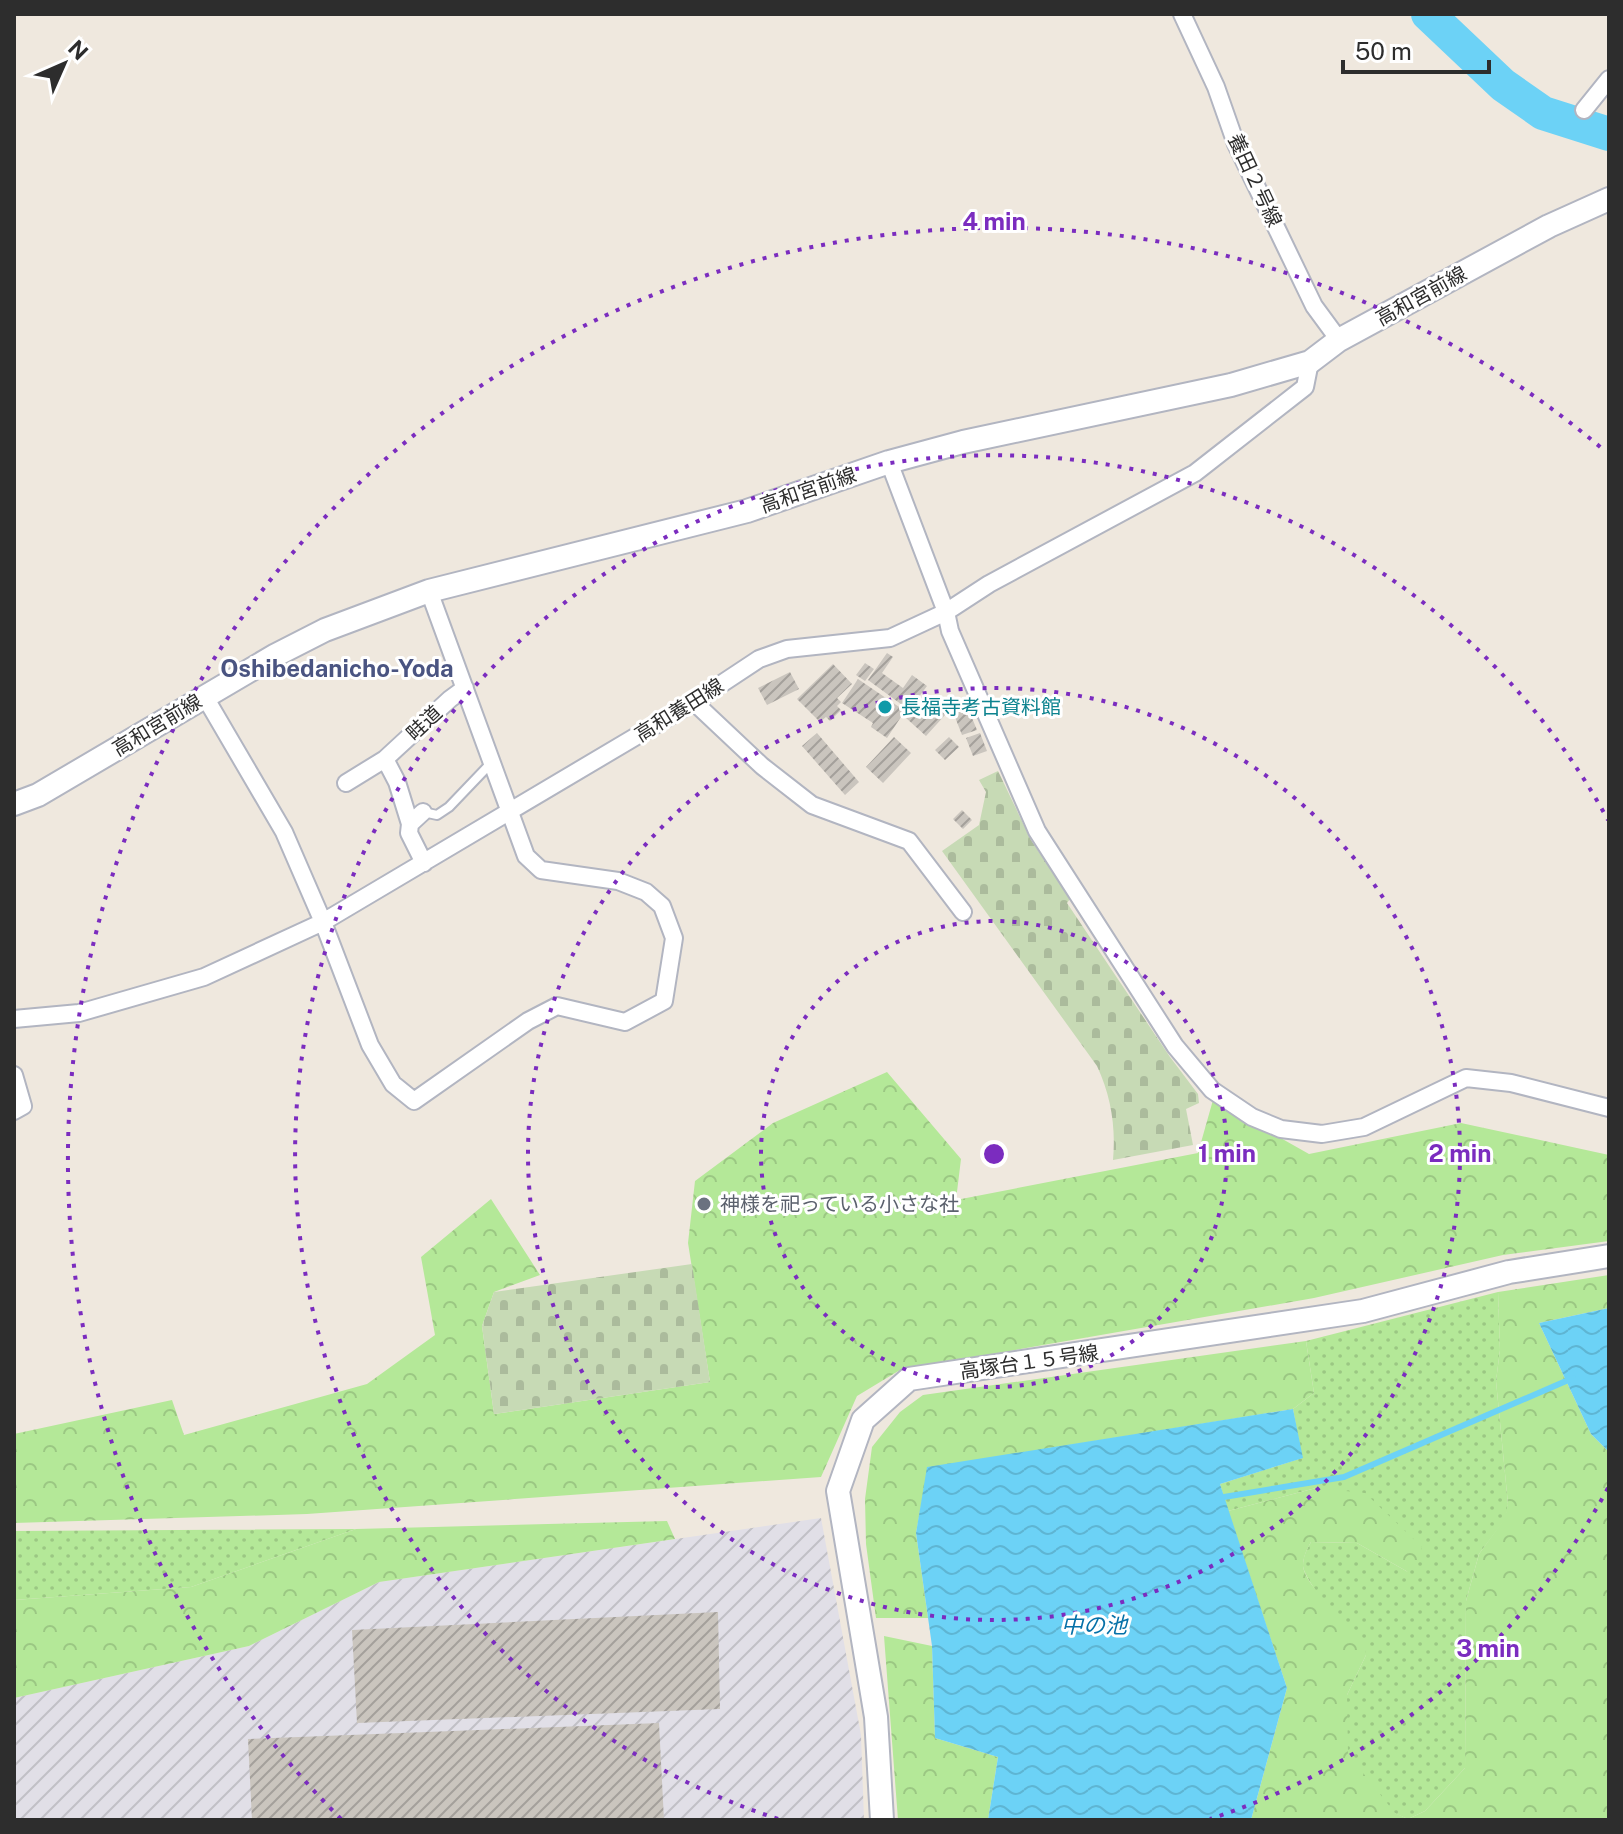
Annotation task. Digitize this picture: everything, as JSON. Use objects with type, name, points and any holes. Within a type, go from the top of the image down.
[{"type":"street","name":"養田２号線","points":[[1182,14],[1216,87],[1236,144],[1314,306],[1339,340]]},
{"type":"street","points":[[1584,110],[1609,79]]},
{"type":"street","name":"高和宮前線","points":[[14,804],[38,795],[276,655],[325,630],[429,591],[747,511],[889,462],[963,442],[1231,385],[1310,362],[1339,340],[1549,226],[1609,199]]},
{"type":"street","name":"高和養田線","points":[[14,1019],[79,1013],[204,977],[323,922],[694,702],[759,659],[787,649],[890,638],[946,612],[989,584],[1195,473],[1305,387],[1310,362]]},
{"type":"street","points":[[889,462],[946,612],[950,631],[1037,831],[1175,1046],[1212,1090],[1252,1117],[1281,1129],[1322,1134],[1364,1127],[1466,1078],[1511,1083],[1609,1108]]},
{"type":"street","points":[[205,697],[284,832],[323,922],[370,1045],[393,1084],[414,1101],[528,1021],[557,1006],[625,1022],[664,1001],[674,938],[662,906],[646,892],[618,881],[541,870],[526,856],[512,810],[429,591]]},
{"type":"street","name":"畦道","points":[[346,783],[385,759],[465,688]]},
{"type":"street","points":[[694,702],[762,766],[812,805],[909,841],[963,912]]},
{"type":"street","points":[[385,759],[397,782],[410,824],[409,833],[424,863]]},
{"type":"street","points":[[410,824],[423,812]]},
{"type":"street","points":[[14,1075],[23,1106],[14,1111]]},
{"type":"street","name":"高塚台１５号線","points":[[882,1820],[876,1717],[838,1491],[863,1420],[909,1379],[1363,1311],[1509,1272],[1609,1256]]},
{"type":"lane","points":[[423,812],[437,815],[449,807],[493,762]]},
{"type":"shaded area","points":[[821,1518],[861,1735],[864,1820],[14,1820],[14,1698],[249,1646],[379,1582]]},
{"type":"green space","points":[[998,771],[1031,840],[1070,899],[1067,903],[1198,1094],[1199,1103],[1186,1109],[1193,1145],[1113,1160],[1111,1112],[1097,1066],[942,851],[979,825],[986,792],[979,780]]},
{"type":"green space","points":[[887,1072],[961,1159],[956,1200],[1198,1153],[1213,1100],[1309,1154],[1461,1123],[1609,1155],[1609,1241],[1503,1255],[1314,1298],[900,1370],[857,1396],[821,1477],[307,1514],[14,1523],[14,1434],[172,1400],[184,1435],[367,1384],[435,1335],[421,1257],[491,1199],[540,1275],[494,1292],[482,1326],[494,1414],[710,1382],[688,1243],[695,1181],[773,1123]]},
{"type":"green space","points":[[692,1264],[710,1382],[494,1414],[482,1326],[494,1292]]},
{"type":"green space","points":[[1609,1275],[1609,1308],[1539,1323],[1591,1434],[1609,1452],[1609,1820],[1251,1820],[1287,1688],[1228,1511],[1316,1488],[1365,1493],[1422,1547],[1419,1562],[1408,1572],[1357,1543],[1311,1542],[1303,1566],[1311,1584],[1365,1640],[1366,1655],[1347,1695],[1348,1754],[1395,1813],[1408,1819],[1425,1811],[1465,1768],[1466,1601],[1479,1554],[1505,1518],[1508,1504],[1496,1381],[1500,1350],[1498,1292]]},
{"type":"green space","points":[[1498,1292],[1500,1350],[1496,1381],[1508,1504],[1506,1518],[1479,1554],[1466,1601],[1465,1768],[1425,1811],[1408,1819],[1394,1813],[1347,1754],[1347,1695],[1366,1655],[1320,1597],[1306,1574],[1303,1562],[1311,1542],[1357,1543],[1408,1572],[1316,1488],[1228,1511],[1220,1484],[1302,1458],[1293,1409],[1314,1393],[1306,1341]]},
{"type":"green space","points":[[1306,1341],[1314,1393],[1293,1409],[928,1468],[916,1533],[928,1618],[876,1618],[866,1544],[865,1499],[872,1447],[900,1412],[923,1395]]},
{"type":"green space","points":[[667,1521],[675,1539],[379,1582],[249,1646],[14,1698],[14,1600],[191,1587],[356,1529]]},
{"type":"green space","points":[[356,1529],[191,1587],[14,1600],[14,1531]]},
{"type":"green space","points":[[884,1636],[932,1646],[935,1738],[998,1757],[988,1820],[898,1820]]},
{"type":"water","points":[[1609,1308],[1609,1452],[1591,1434],[1539,1323]]},
{"type":"water","name":"中の池","points":[[1293,1409],[1303,1458],[1220,1484],[1287,1688],[1251,1820],[988,1820],[998,1757],[935,1738],[932,1646],[916,1533],[927,1467]]},
{"type":"building","points":[[887,653],[893,657],[882,673],[903,688],[912,675],[927,686],[909,710],[868,680]]},
{"type":"building","points":[[865,663],[874,669],[865,681],[856,675]]},
{"type":"building","points":[[833,664],[852,684],[837,698],[841,702],[837,706],[841,710],[830,721],[826,717],[820,722],[797,699]]},
{"type":"building","points":[[790,672],[799,689],[767,705],[758,688]]},
{"type":"building","points":[[858,679],[905,711],[887,738],[871,727],[873,723],[842,703]]},
{"type":"building","points":[[921,700],[927,705],[931,701],[946,714],[926,736],[906,718]]},
{"type":"building","points":[[967,706],[977,730],[962,735],[953,712]]},
{"type":"building","points":[[817,733],[859,782],[845,795],[802,746]]},
{"type":"building","points":[[980,733],[987,751],[973,756],[966,738]]},
{"type":"building","points":[[894,737],[911,753],[883,783],[866,767]]},
{"type":"building","points":[[949,737],[959,747],[945,760],[935,750]]},
{"type":"building","points":[[962,810],[972,820],[963,829],[953,819]]},
{"type":"building","points":[[718,1612],[720,1709],[357,1723],[352,1630]]},
{"type":"building","points":[[659,1723],[664,1820],[252,1820],[248,1739]]},
{"type":"waterway","points":[[1428,14],[1503,85],[1543,113],[1609,134]]},
{"type":"waterway","points":[[1218,1498],[1344,1477],[1573,1378]]},
{"type":"place","name":"長福寺考古資料館","points":[[885,707]]},
{"type":"place","name":"神様を祀っている小さな社","points":[[704,1204]]},
{"type":"district","name":"Oshibedanicho-Yoda","points":[[337,668]]}]
